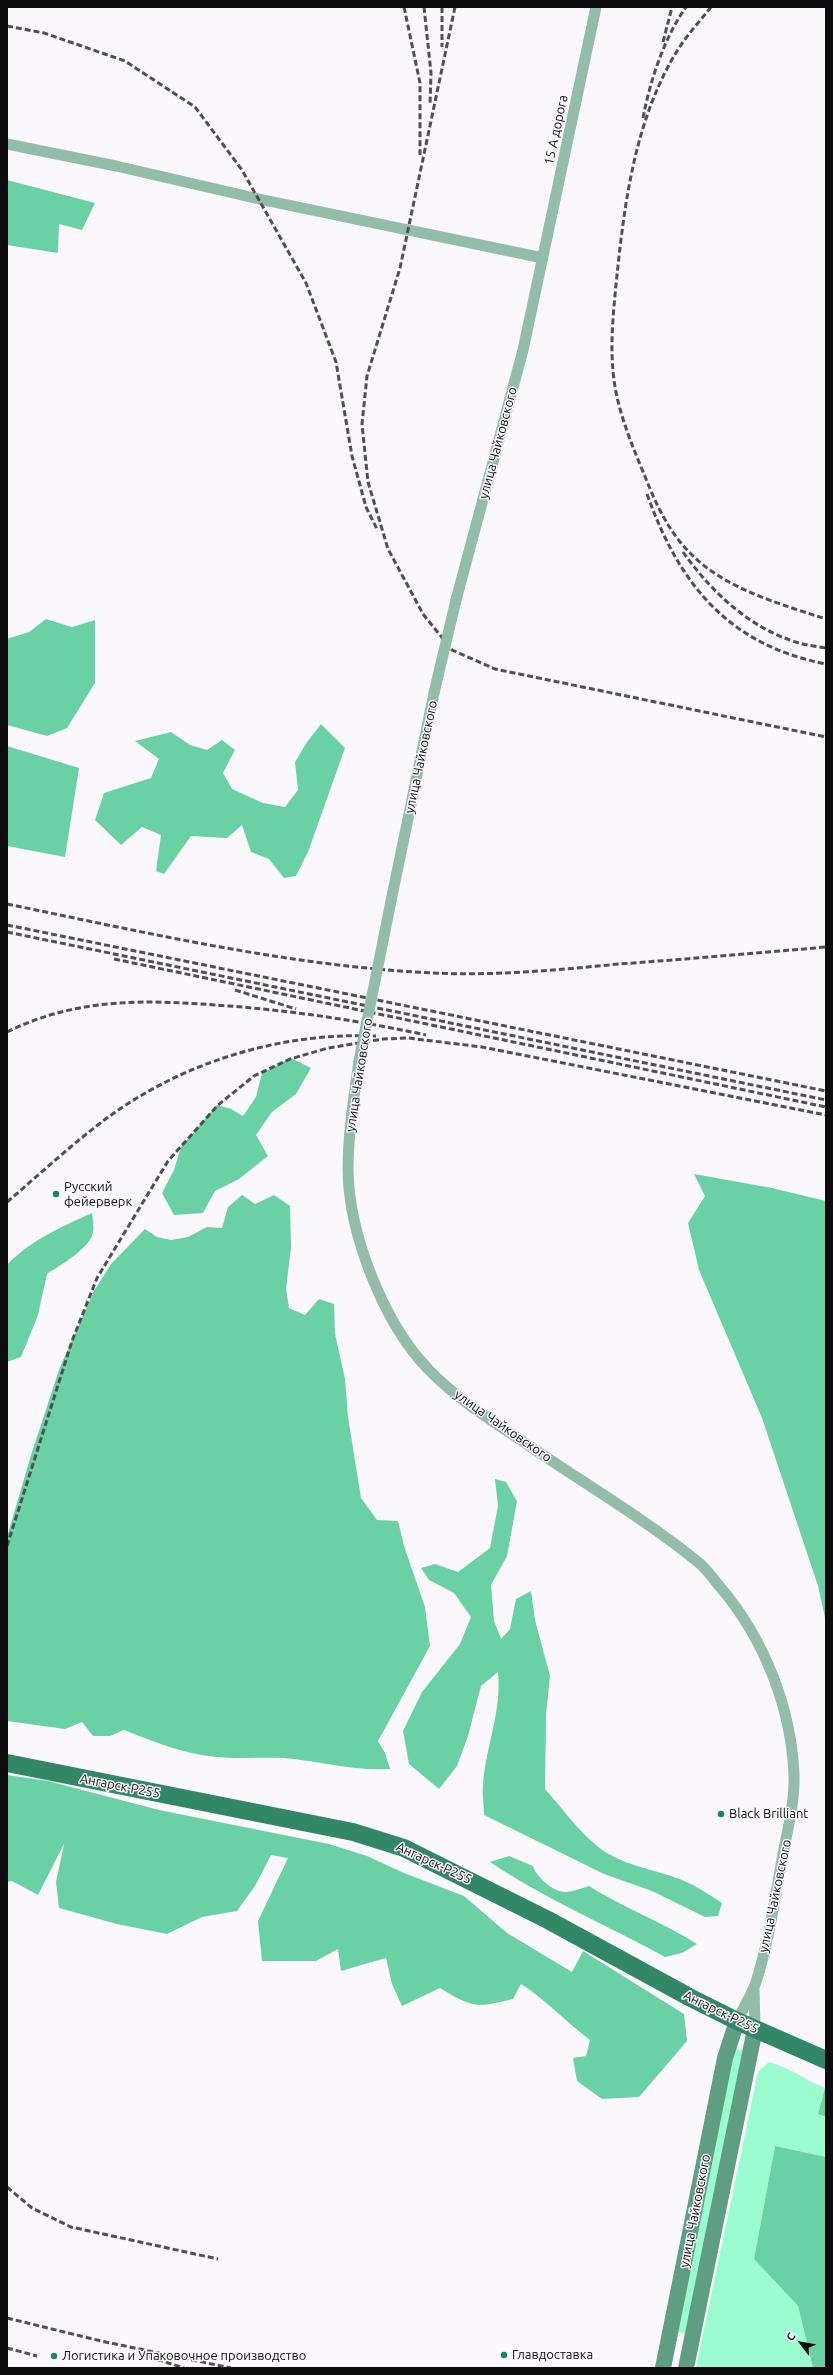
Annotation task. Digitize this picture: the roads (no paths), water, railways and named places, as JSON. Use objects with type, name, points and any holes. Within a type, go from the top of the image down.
[{"type":"main road","name":"Ангарск-Р255","points":[[7,1763],[353,1832],[392,1844],[548,1920],[737,2021],[826,2060]]},
{"type":"main road","name":"улица Чайковского","points":[[663,2368],[725,2058],[737,2021]]},
{"type":"main road","name":"улица Чайковского","points":[[686,2368],[755,2029]]},
{"type":"street","name":"15 А дорога","points":[[543,258],[596,7]]},
{"type":"street","points":[[7,144],[116,166],[259,200],[543,258]]},
{"type":"street","name":"улица Чайковского","points":[[543,258],[523,350],[456,600],[434,693],[359,1061],[350,1124],[348,1174],[356,1227],[373,1282],[400,1332],[428,1369],[465,1402],[701,1564],[732,1600],[749,1627],[772,1672],[789,1734],[794,1778],[789,1829],[761,1965],[754,1988],[737,2021]]},
{"type":"street","name":"улица Чайковского","points":[[754,1988],[755,2029]]},
{"type":"railway","points":[[404,7],[420,83],[420,155]]},
{"type":"railway","points":[[424,7],[431,73],[430,105]]},
{"type":"railway","points":[[442,7],[442,47]]},
{"type":"railway","points":[[455,7],[400,268],[367,376],[362,424],[368,482],[388,549],[423,614],[452,650],[495,669],[826,737]]},
{"type":"railway","points":[[663,42],[672,7]]},
{"type":"railway","points":[[643,118],[659,60],[671,32],[686,7]]},
{"type":"railway","points":[[711,7],[677,51],[651,103],[642,131],[629,188],[617,275],[612,336],[614,382],[622,416],[648,485],[669,526],[690,553],[704,566],[736,586],[772,601],[826,619]]},
{"type":"railway","points":[[7,26],[44,33],[125,61],[195,107],[242,170],[306,283],[336,362],[352,456],[366,507],[378,531]]},
{"type":"railway","points":[[647,494],[660,526],[675,556],[692,582],[712,606],[735,626],[761,642],[791,655],[826,664]]},
{"type":"railway","points":[[683,552],[705,580],[745,616],[760,626],[793,641],[801,644],[826,648]]},
{"type":"railway","points":[[7,904],[166,937],[272,956],[379,969],[433,973],[480,974],[526,972],[826,947]]},
{"type":"railway","points":[[7,925],[826,1091]]},
{"type":"railway","points":[[7,932],[826,1100]]},
{"type":"railway","points":[[114,959],[826,1107]]},
{"type":"railway","points":[[235,990],[296,1009]]},
{"type":"railway","points":[[7,1032],[34,1020],[88,1006],[116,1003],[171,1002],[254,1008],[303,1014],[377,1025],[426,1035]]},
{"type":"railway","points":[[7,1202],[107,1118],[136,1098],[200,1066],[234,1054],[269,1045],[305,1039],[340,1036],[376,1036]]},
{"type":"railway","points":[[7,1546],[72,1341],[97,1278],[168,1161],[218,1105],[254,1076],[290,1059],[328,1048],[383,1039],[408,1038],[482,1047],[826,1115]]},
{"type":"railway","points":[[7,2187],[32,2208],[71,2227],[218,2259]]},
{"type":"railway","points":[[7,2318],[101,2341],[231,2368]]},
{"type":"railway","points":[[7,2348],[37,2356]]},
{"type":"railway","points":[[140,2354],[184,2368]]},
{"type":"place","name":"Русский фейерверк","points":[[56,1194]]},
{"type":"place","name":"Black Brilliant","points":[[721,1814]]},
{"type":"place","name":"Главдоставка","points":[[504,2355]]},
{"type":"place","name":"Логистика и Упаковочное производство","points":[[54,2356]]}]
